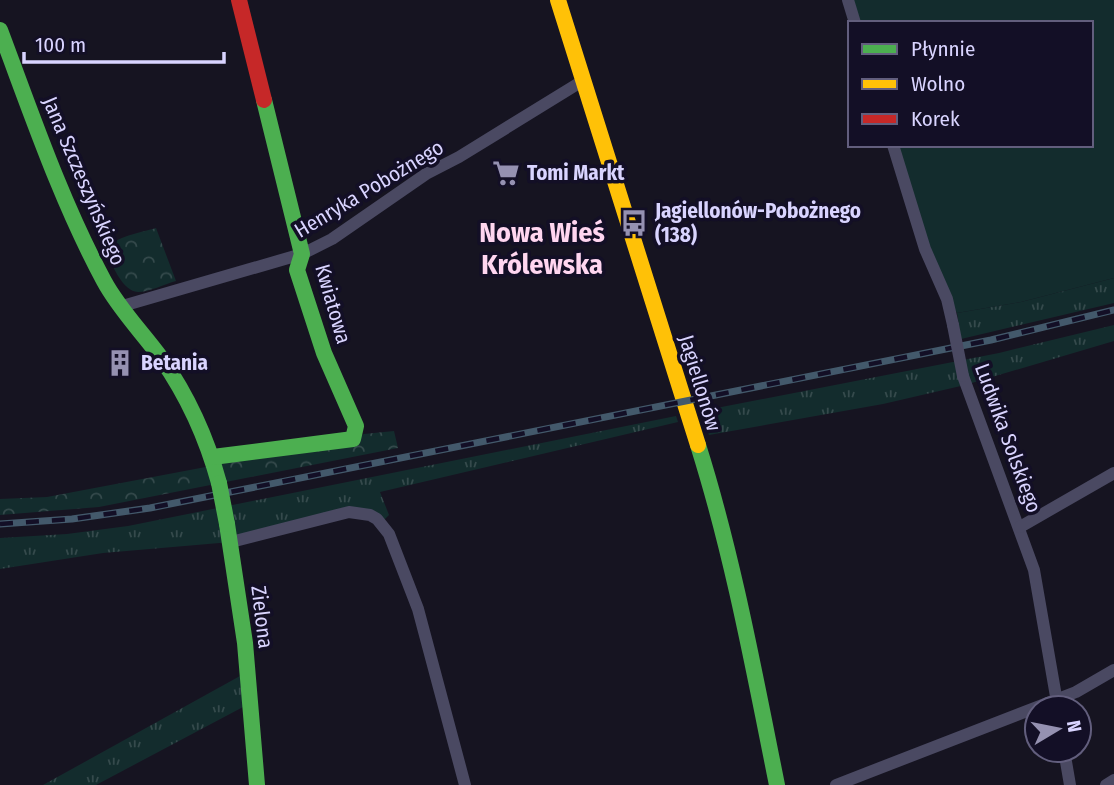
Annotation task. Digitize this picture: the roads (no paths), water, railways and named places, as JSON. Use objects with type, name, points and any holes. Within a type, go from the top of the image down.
[{"type":"street","name":"Kwiatowa","points":[[213,457],[353,439],[356,426],[324,353],[297,270],[302,254],[239,0]]},
{"type":"street","name":"Jagiellonów","points":[[558,0],[716,503],[740,603],[777,785]]},
{"type":"street","points":[[848,0],[854,21]]},
{"type":"street","name":"Jana Szczeszyńskiego","points":[[0,30],[81,237],[119,307],[169,371],[213,457]]},
{"type":"street","name":"Henryka Pobożnego","points":[[119,307],[302,254],[332,239],[426,174],[471,150],[584,80]]},
{"type":"street","name":"Ludwika Solskiego","points":[[894,147],[925,249],[947,299],[963,376],[989,452],[1020,527],[1039,589],[1055,694]]},
{"type":"street","name":"Zielona","points":[[213,457],[231,542],[245,643],[257,785]]},
{"type":"street","points":[[1020,527],[1114,472]]},
{"type":"street","points":[[231,542],[349,512],[370,515],[385,526],[418,609],[465,785]]},
{"type":"street","points":[[1073,694],[1114,670]]},
{"type":"street","points":[[836,785],[1023,716]]},
{"type":"street","points":[[1066,764],[1070,785]]},
{"type":"street","points":[[1106,785],[1114,780]]},
{"type":"railway","points":[[0,524],[72,519],[150,508],[991,340],[1114,310]]},
{"type":"place","name":"Tomi Markt","points":[[506,173]]},
{"type":"place","name":"Jagiellonów-Pobożnego (138)","points":[[634,223]]},
{"type":"place","name":"Betania","points":[[120,363]]},
{"type":"district","name":"Nowa Wieś Królewska","points":[[542,248]]}]
